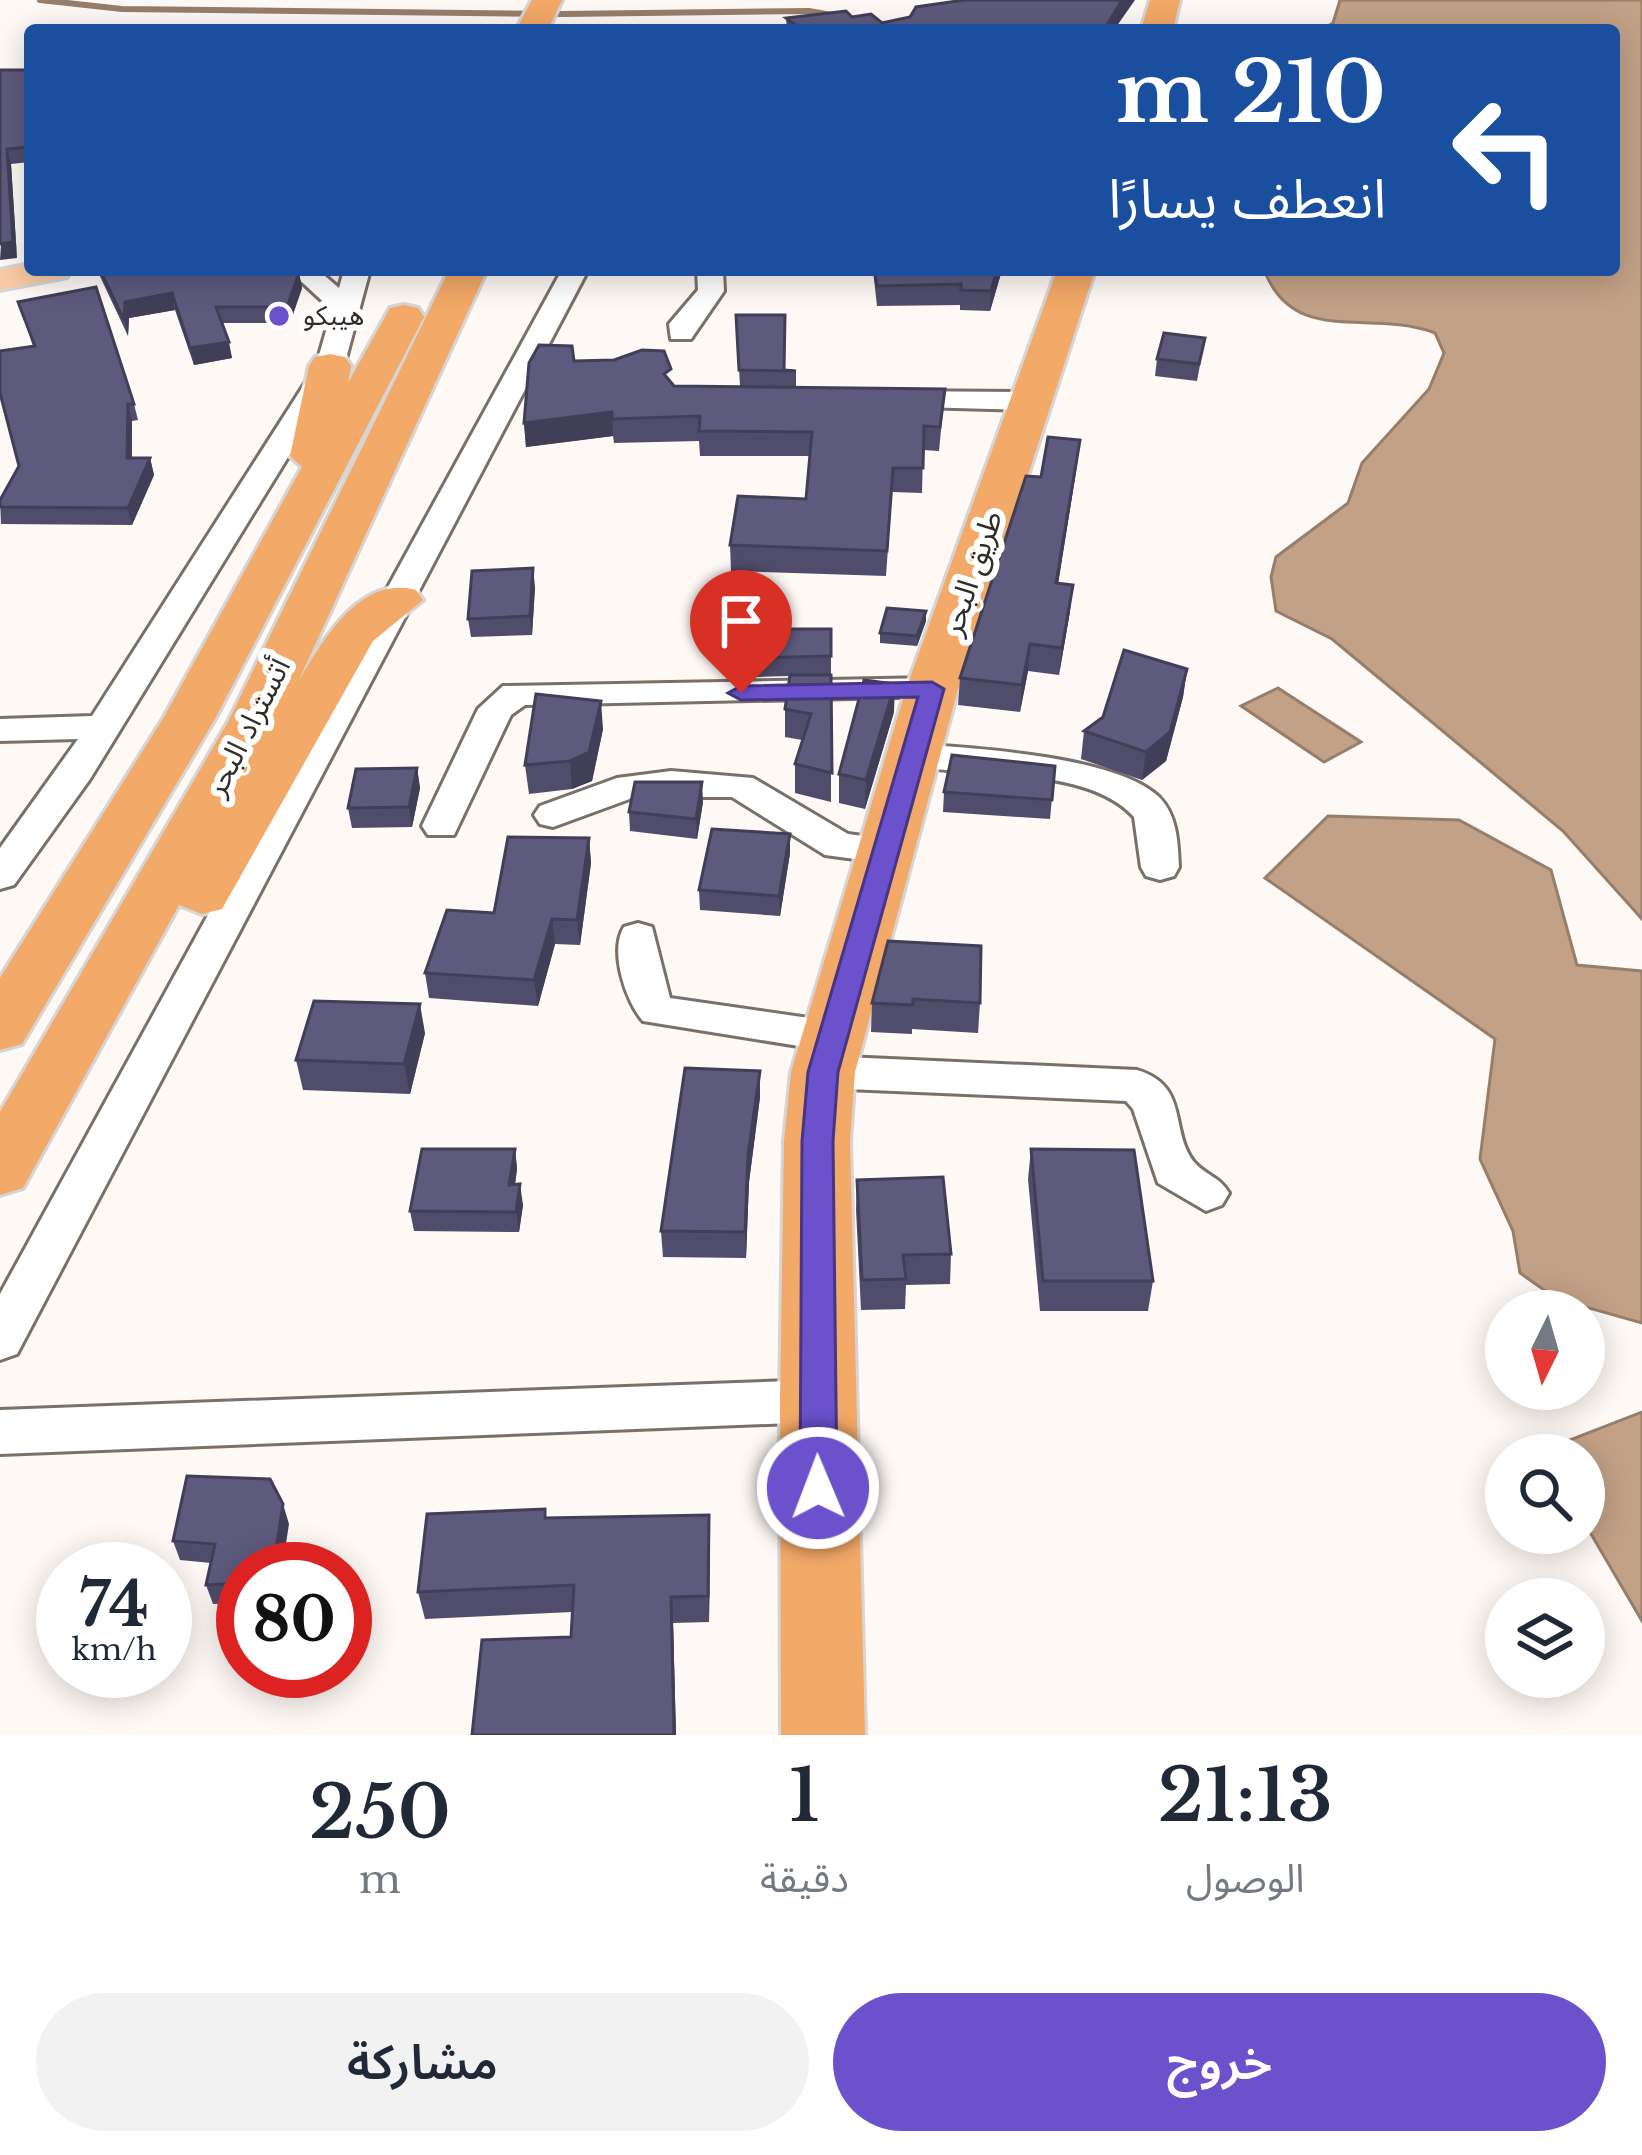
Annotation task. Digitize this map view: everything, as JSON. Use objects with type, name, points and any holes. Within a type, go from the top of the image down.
[{"type":"highway","name":"أتستراد البحر","points":[[0,1028],[190,717],[294,528],[423,276]]},
{"type":"highway","name":"أتستراد البحر","points":[[0,1172],[254,722],[465,276]]},
{"type":"highway","name":"طريق البحر","points":[[823,1735],[817,1141],[827,1054],[932,689],[1074,276]]},
{"type":"highway","points":[[294,528],[330,366]]},
{"type":"highway","points":[[0,1172],[55,1124],[105,1050],[211,882],[353,632],[399,600]]},
{"type":"street","points":[[309,276],[345,307]]},
{"type":"street","points":[[0,876],[71,779],[330,366],[355,276]]},
{"type":"street","points":[[0,1340],[572,276]]},
{"type":"street","points":[[681,333],[682,324],[711,291],[710,276]]},
{"type":"street","points":[[869,400],[1030,401]]},
{"type":"street","points":[[442,826],[500,702],[516,694],[932,689]]},
{"type":"street","points":[[0,730],[102,727]]},
{"type":"street","points":[[914,754],[1033,769],[1127,792],[1143,802],[1153,817],[1160,867]]},
{"type":"street","points":[[553,815],[630,786],[740,786],[839,846],[885,850]]},
{"type":"street","points":[[638,938],[648,1000],[671,1017],[827,1054],[1137,1086],[1153,1102],[1174,1171],[1206,1193]]},
{"type":"street","points":[[0,1432],[817,1401]]},
{"type":"shaded area","points":[[1340,0],[1642,0],[1642,919],[1563,831],[1332,639],[1276,611],[1271,577],[1276,557],[1348,503],[1362,463],[1429,389],[1444,353],[1435,333],[1410,326],[1314,318],[1278,294],[1268,276],[1620,276],[1620,24],[1333,23]]},
{"type":"shaded area","points":[[1278,688],[1361,742],[1324,762],[1241,706]]},
{"type":"shaded area","points":[[1328,816],[1459,820],[1551,870],[1577,965],[1642,971],[1642,1323],[1605,1313],[1605,1290],[1544,1290],[1520,1273],[1513,1231],[1480,1159],[1495,1039],[1265,878]]},
{"type":"shaded area","points":[[1642,1412],[1642,1621],[1603,1554],[1605,1434],[1585,1434]]},
{"type":"building","points":[[964,0],[1122,0],[1108,24],[794,24],[786,18],[846,11],[852,17],[871,14],[882,23],[910,17],[916,7]]},
{"type":"building","points":[[0,70],[24,70],[24,148],[7,149],[13,242],[0,244]]},
{"type":"building","points":[[103,276],[298,276],[287,307],[216,307],[229,342],[190,348],[172,293],[125,302],[124,320]]},
{"type":"building","points":[[875,276],[995,276],[991,291],[961,290],[961,284],[877,286]]},
{"type":"building","points":[[96,287],[134,404],[128,404],[127,458],[150,458],[128,508],[0,507],[19,466],[0,393],[0,351],[35,346],[18,302]]},
{"type":"building","points":[[736,315],[785,315],[784,370],[796,371],[739,370]]},
{"type":"building","points":[[1164,333],[1205,338],[1199,364],[1157,359]]},
{"type":"building","points":[[539,345],[572,346],[574,361],[664,351],[671,369],[664,374],[674,386],[945,389],[940,427],[924,426],[923,468],[893,468],[887,551],[730,545],[738,496],[806,499],[812,432],[699,431],[700,416],[612,419],[612,412],[524,423],[529,363]]},
{"type":"building","points":[[1048,437],[1080,440],[1056,583],[1073,585],[1062,648],[1030,644],[1022,685],[960,678],[1026,476],[1041,477]]},
{"type":"building","points":[[533,568],[530,616],[468,619],[472,571]]},
{"type":"building","points":[[887,608],[926,611],[917,636],[880,633]]},
{"type":"building","points":[[758,629],[831,629],[831,656],[757,658]]},
{"type":"building","points":[[1124,650],[1187,669],[1170,732],[1146,752],[1084,731],[1103,717]]},
{"type":"building","points":[[790,675],[831,675],[832,773],[795,764],[811,714],[785,709]]},
{"type":"building","points":[[864,680],[895,684],[866,780],[839,774]]},
{"type":"building","points":[[536,694],[601,701],[589,752],[570,761],[525,765]]},
{"type":"building","points":[[952,755],[1055,766],[1052,800],[944,792]]},
{"type":"building","points":[[417,768],[409,807],[348,808],[356,769]]},
{"type":"building","points":[[635,782],[702,782],[696,819],[629,812]]},
{"type":"building","points":[[712,829],[790,834],[779,896],[699,890]]},
{"type":"building","points":[[508,837],[589,838],[577,920],[552,919],[534,980],[425,973],[447,910],[494,913]]},
{"type":"building","points":[[888,941],[981,946],[980,1003],[913,999],[913,1005],[872,1003]]},
{"type":"building","points":[[314,1001],[420,1004],[404,1064],[296,1060]]},
{"type":"building","points":[[685,1068],[760,1071],[748,1155],[745,1232],[661,1231]]},
{"type":"building","points":[[422,1149],[515,1149],[509,1185],[520,1184],[516,1212],[410,1211]]},
{"type":"building","points":[[1031,1149],[1134,1150],[1153,1281],[1043,1281]]},
{"type":"building","points":[[943,1177],[951,1254],[903,1255],[906,1279],[862,1280],[857,1180]]},
{"type":"building","points":[[187,1476],[270,1479],[283,1504],[277,1542],[216,1542],[216,1584],[206,1585],[215,1544],[173,1541]]},
{"type":"building","points":[[545,1509],[545,1518],[709,1515],[708,1596],[671,1597],[674,1735],[472,1735],[482,1640],[571,1637],[574,1585],[418,1592],[427,1514]]},
{"type":"waterway","points":[[40,0],[122,9],[563,14],[809,11],[882,24]]},
{"type":"place","name":"هيبكو","points":[[279,316]]},
{"type":"route","points":[[741,693],[932,689],[823,1072],[817,1141],[818,1488]]}]
